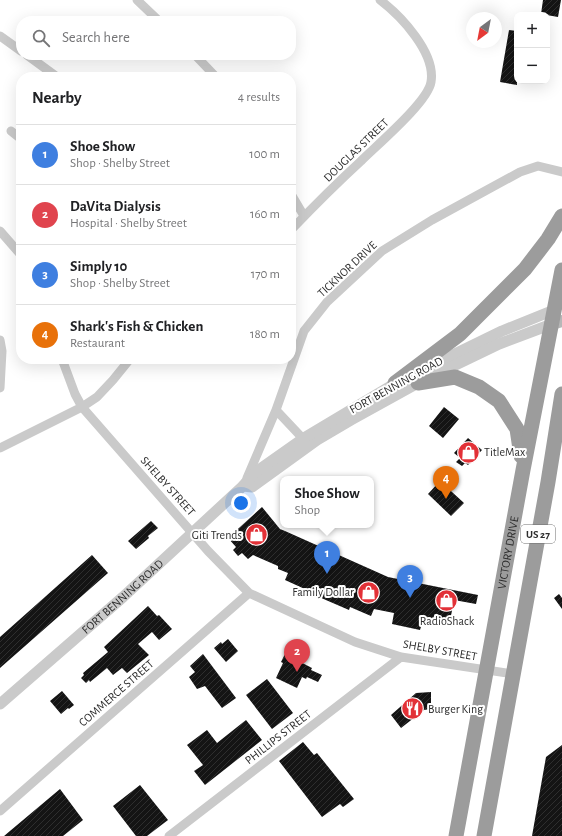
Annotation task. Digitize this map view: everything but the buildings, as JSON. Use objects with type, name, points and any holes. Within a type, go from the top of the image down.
[{"type":"highway","points":[[395,383],[460,334],[525,269],[548,239],[562,216]]},
{"type":"highway","name":"VICTORY DRIVE","points":[[456,836],[523,470],[558,316],[562,270]]},
{"type":"highway","points":[[418,383],[455,377],[479,387],[499,401],[517,429],[523,470]]},
{"type":"highway","name":"US 27","points":[[484,836],[559,425],[562,394]]},
{"type":"street","points":[[137,0],[154,16]]},
{"type":"street","name":"DOUGLAS STREET","points":[[296,225],[401,123],[422,99],[431,83],[432,68],[425,52],[408,26],[391,8],[380,0]]},
{"type":"street","points":[[0,36],[16,47]]},
{"type":"street","points":[[34,60],[50,72]]},
{"type":"street","points":[[200,60],[211,72]]},
{"type":"street","points":[[11,131],[16,135]]},
{"type":"street","name":"TICKNOR DRIVE","points":[[296,354],[304,331],[327,302],[382,250],[432,220],[520,172],[538,166],[562,172]]},
{"type":"street","points":[[296,202],[304,216]]},
{"type":"street","points":[[0,231],[16,249]]},
{"type":"street","name":"FORT BENNING ROAD","points":[[0,704],[122,597],[243,486],[254,474],[307,442],[395,383],[502,331],[558,316]]},
{"type":"street","name":"FORT BENNING ROAD","points":[[307,442],[351,420],[418,383],[558,316]]},
{"type":"street","points":[[0,340],[2,351],[0,388]]},
{"type":"street","name":"SHELBY STREET","points":[[64,364],[75,394],[82,407],[208,551],[249,593],[355,642],[401,657],[513,674]]},
{"type":"street","points":[[0,448],[82,407],[97,397],[126,364]]},
{"type":"street","name":"TICKNOR DRIVE","points":[[243,486],[276,410],[292,364]]},
{"type":"street","points":[[276,410],[307,442]]},
{"type":"street","name":"COMMERCE STREET","points":[[0,811],[249,593]]},
{"type":"street","name":"PHILLIPS STREET","points":[[170,836],[401,657]]},
{"type":"place","name":"TitleMax","points":[[468,452]]},
{"type":"place","name":"Shark's Fish & Chicken","points":[[446,499]]},
{"type":"place","name":"Giti Trends","points":[[257,535]]},
{"type":"place","name":"Shoe Show","points":[[327,574]]},
{"type":"place","name":"Family Dollar","points":[[369,592]]},
{"type":"place","name":"Simply 10","points":[[410,598]]},
{"type":"place","name":"RadioShack","points":[[447,600]]},
{"type":"place","name":"DaVita Dialysis","points":[[297,672]]},
{"type":"place","name":"Burger King","points":[[412,709]]}]
